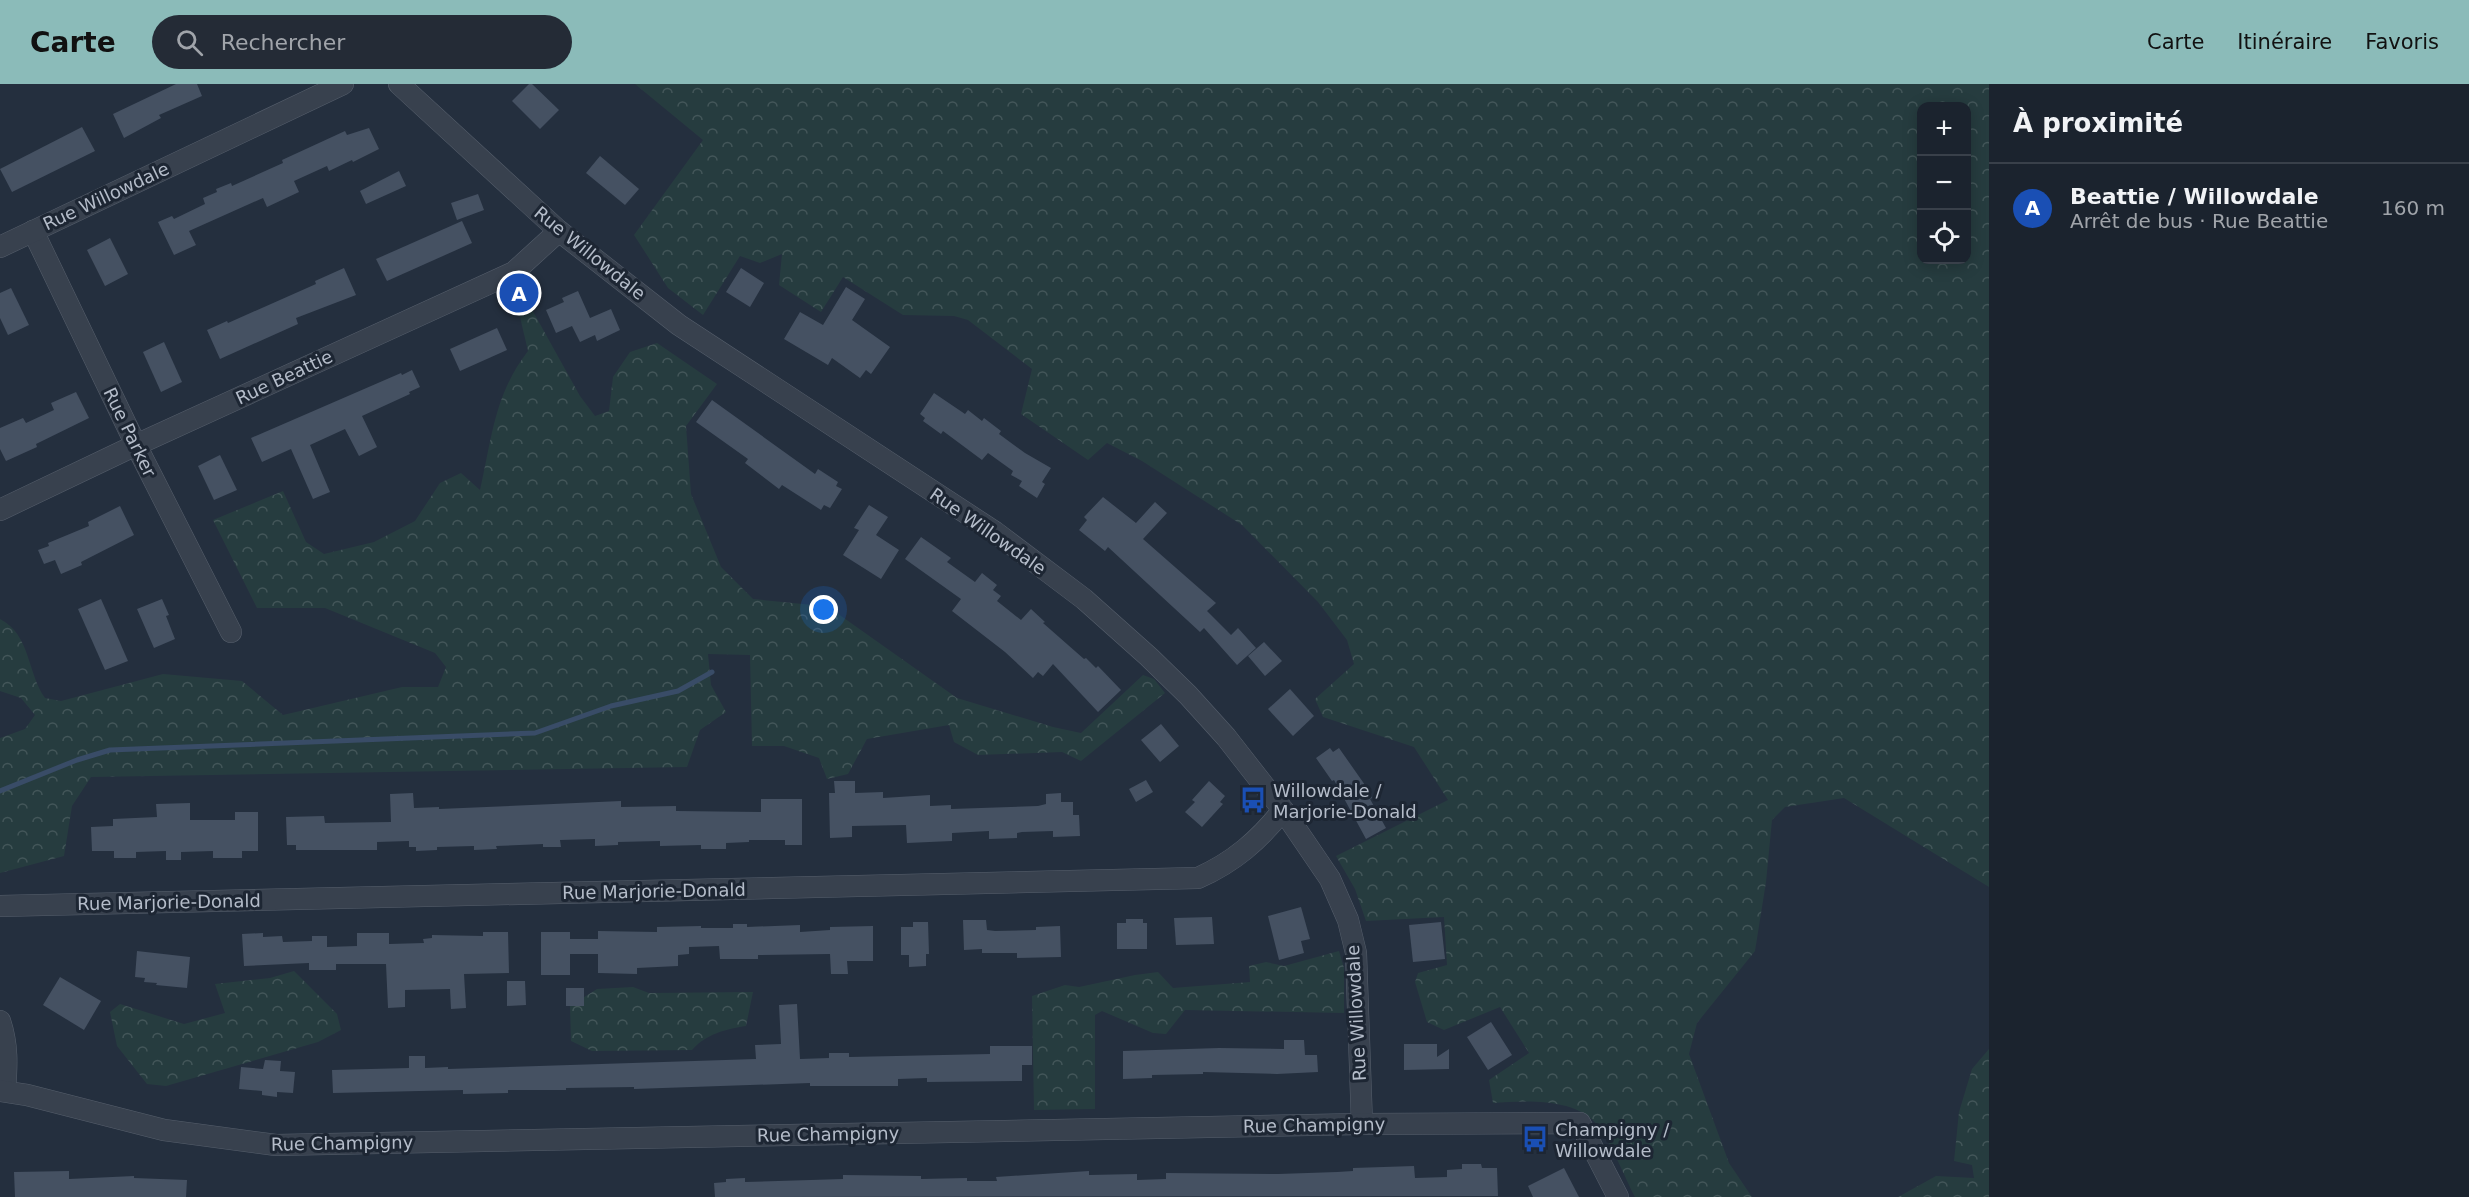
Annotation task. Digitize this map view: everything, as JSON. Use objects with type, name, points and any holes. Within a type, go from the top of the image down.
[{"type":"street","name":"Rue Willowdale","points":[[0,247],[343,84]]},
{"type":"street","name":"Rue Willowdale","points":[[399,84],[560,231],[679,325],[873,454],[974,517],[1083,598],[1188,695],[1226,737],[1283,810],[1330,879],[1348,920],[1356,953],[1362,1124]]},
{"type":"street","name":"Rue Parker","points":[[33,231],[136,445],[231,632]]},
{"type":"street","name":"Rue Beattie","points":[[0,510],[136,445],[514,272],[560,231]]},
{"type":"street","name":"Rue Marjorie-Donald","points":[[0,906],[1198,878],[1213,872],[1252,846],[1283,810]]},
{"type":"street","points":[[0,1021],[7,1042],[8,1058],[2,1091]]},
{"type":"street","name":"Rue Champigny","points":[[2,1091],[164,1130],[276,1145],[1362,1124],[1580,1123],[1618,1197]]},
{"type":"green space","points":[[635,84],[1989,84],[1989,887],[1844,798],[1785,807],[1772,820],[1766,882],[1755,951],[1697,1023],[1689,1054],[1729,1163],[1752,1197],[1635,1197],[1608,1141],[1598,1126],[1588,1117],[1563,1105],[1534,1102],[1493,1103],[1489,1080],[1529,1053],[1500,1007],[1444,1030],[1427,1022],[1415,982],[1418,973],[1447,965],[1444,917],[1366,921],[1355,889],[1336,856],[1448,800],[1414,747],[1323,717],[1315,699],[1354,664],[1347,640],[1318,602],[1242,525],[1142,461],[1107,443],[1088,460],[1021,414],[1032,369],[968,320],[954,316],[903,315],[843,277],[821,312],[779,285],[782,254],[760,263],[740,256],[703,315],[668,288],[634,235],[703,140]]},
{"type":"green space","points":[[520,288],[580,396],[595,416],[609,411],[613,377],[630,352],[657,343],[717,384],[686,426],[691,494],[721,567],[753,599],[823,606],[834,611],[957,698],[1053,727],[1081,733],[1143,675],[1154,679],[1165,693],[1081,761],[1062,752],[978,755],[954,742],[949,725],[867,739],[848,774],[827,779],[819,758],[784,746],[752,746],[750,655],[708,654],[711,685],[726,712],[700,730],[687,767],[91,777],[72,806],[64,856],[0,873],[0,738],[25,729],[35,715],[21,698],[0,691],[0,619],[18,635],[45,698],[61,701],[163,674],[242,681],[283,715],[402,687],[438,687],[446,667],[435,653],[325,608],[257,608],[213,520],[283,491],[306,542],[324,554],[374,542],[415,521],[440,483],[461,473],[480,490],[491,435],[501,401],[517,367],[528,351],[520,317],[508,296]]},
{"type":"green space","points":[[1339,951],[1344,968],[1344,1013],[1185,1010],[1166,1034],[1153,1033],[1102,1011],[1095,1015],[1095,1109],[1034,1110],[1032,996],[1065,985],[1079,987],[1158,972],[1173,988],[1250,982],[1249,966],[1266,962],[1284,966]]},
{"type":"green space","points":[[294,971],[337,1014],[341,1030],[318,1042],[166,1086],[147,1084],[117,1046],[110,1012],[120,1004],[184,1024],[225,1013],[215,984],[270,978]]},
{"type":"green space","points":[[633,987],[649,993],[753,992],[746,1026],[717,1033],[692,1050],[592,1051],[571,1041],[570,1006],[597,989]]},
{"type":"green space","points":[[1989,1049],[1989,1197],[1898,1197],[1936,1176],[1974,1178],[1972,1165],[1954,1161],[1959,1112],[1972,1069]]},
{"type":"building","points":[[176,84],[197,84],[202,96],[159,115],[161,118],[124,138],[113,114]]},
{"type":"building","points":[[529,84],[532,84],[559,110],[540,129],[512,101]]},
{"type":"building","points":[[82,127],[95,151],[12,192],[0,169]]},
{"type":"building","points":[[369,128],[379,149],[353,162],[352,160],[329,171],[327,166],[294,181],[299,192],[267,207],[263,198],[189,231],[196,245],[174,255],[158,222],[172,216],[174,219],[205,204],[203,198],[217,192],[216,189],[231,183],[232,186],[345,131],[347,135]]},
{"type":"building","points":[[600,156],[639,189],[625,205],[586,173]]},
{"type":"building","points":[[399,171],[406,186],[366,204],[360,191]]},
{"type":"building","points":[[478,194],[484,210],[457,220],[451,203]]},
{"type":"building","points":[[462,221],[472,243],[387,281],[376,259]]},
{"type":"building","points":[[110,238],[128,274],[105,286],[87,250]]},
{"type":"building","points":[[344,268],[356,295],[296,318],[298,324],[220,359],[207,330],[316,284],[315,281]]},
{"type":"building","points":[[741,268],[764,283],[750,307],[726,292]]},
{"type":"building","points":[[846,287],[865,299],[852,320],[890,347],[871,374],[866,370],[860,378],[832,358],[828,365],[784,339],[800,312],[823,325]]},
{"type":"building","points":[[11,288],[29,325],[8,335],[0,318],[0,293]]},
{"type":"building","points":[[578,291],[590,318],[611,309],[620,330],[597,341],[595,335],[580,342],[572,326],[556,333],[546,310],[564,302],[562,298]]},
{"type":"building","points":[[497,328],[507,350],[460,371],[450,349]]},
{"type":"building","points":[[164,342],[182,382],[161,392],[143,352]]},
{"type":"building","points":[[412,370],[420,387],[362,416],[377,447],[359,456],[345,429],[310,445],[330,492],[313,499],[291,449],[262,462],[251,438]]},
{"type":"building","points":[[76,392],[89,418],[36,444],[37,447],[6,461],[0,449],[0,428],[23,418],[26,423],[54,410],[51,403]]},
{"type":"building","points":[[934,393],[965,414],[968,410],[982,421],[984,418],[1001,431],[999,434],[1051,468],[1042,482],[1045,484],[1037,498],[1019,486],[1022,481],[1011,475],[1013,471],[988,453],[982,460],[943,431],[941,434],[923,421],[925,418],[920,414]]},
{"type":"building","points":[[712,400],[815,474],[818,469],[838,482],[836,486],[842,489],[830,508],[824,505],[821,510],[782,485],[779,489],[745,463],[748,459],[696,422]]},
{"type":"building","points":[[220,455],[237,490],[214,500],[198,466]]},
{"type":"building","points":[[1103,497],[1136,523],[1155,502],[1167,513],[1143,539],[1216,603],[1207,611],[1231,635],[1238,628],[1256,648],[1237,665],[1204,628],[1200,632],[1108,547],[1105,551],[1079,530],[1087,520],[1084,517]]},
{"type":"building","points":[[869,505],[888,517],[876,535],[899,550],[881,579],[843,555],[859,530],[854,528]]},
{"type":"building","points":[[120,506],[134,535],[81,562],[82,565],[61,574],[55,560],[44,564],[38,550],[49,546],[48,543],[89,526],[88,522]]},
{"type":"building","points":[[921,537],[951,558],[947,562],[975,582],[982,573],[997,585],[993,590],[1001,596],[997,601],[1021,620],[1031,609],[1045,622],[1043,623],[1084,659],[1086,658],[1096,668],[1098,666],[1121,690],[1098,712],[1053,664],[1043,676],[1038,672],[1033,678],[1005,652],[952,611],[961,599],[905,559]]},
{"type":"building","points":[[101,599],[128,661],[105,670],[78,609]]},
{"type":"building","points":[[162,599],[175,639],[154,648],[137,609]]},
{"type":"building","points":[[1264,642],[1282,661],[1265,676],[1248,656]]},
{"type":"building","points":[[1290,689],[1314,716],[1293,736],[1268,709]]},
{"type":"building","points":[[1161,724],[1179,746],[1160,762],[1141,740]]},
{"type":"building","points":[[1330,748],[1333,752],[1339,748],[1365,785],[1386,828],[1366,839],[1334,780],[1332,781],[1316,758]]},
{"type":"building","points":[[1146,780],[1153,792],[1136,802],[1129,789]]},
{"type":"building","points":[[834,781],[855,781],[855,793],[883,792],[883,798],[930,795],[930,806],[951,805],[951,809],[1038,806],[1046,804],[1046,794],[1061,793],[1061,802],[1073,802],[1073,815],[1079,815],[1080,836],[1053,837],[1053,831],[1022,832],[1017,833],[1017,838],[989,839],[989,831],[952,833],[952,841],[907,843],[906,825],[852,826],[852,837],[830,838],[829,793],[835,793]]},
{"type":"building","points":[[1209,781],[1225,796],[1220,802],[1223,804],[1202,827],[1185,812],[1195,802],[1192,800]]},
{"type":"building","points":[[413,793],[414,808],[439,807],[439,809],[621,801],[621,807],[676,806],[676,811],[761,812],[761,799],[802,799],[802,845],[785,845],[785,840],[749,840],[749,842],[726,843],[726,849],[701,849],[701,845],[660,846],[660,841],[618,842],[618,845],[595,846],[595,839],[560,840],[561,847],[543,847],[543,844],[496,846],[497,849],[474,850],[474,846],[437,847],[437,850],[416,851],[416,847],[409,847],[409,841],[377,842],[377,850],[296,850],[296,845],[287,845],[286,817],[324,816],[325,823],[391,822],[390,794]]},
{"type":"building","points":[[190,803],[190,820],[235,820],[235,812],[258,812],[258,851],[242,851],[242,858],[213,858],[213,851],[181,852],[181,860],[166,860],[166,851],[136,852],[136,858],[114,858],[114,851],[92,851],[91,827],[113,826],[113,819],[157,817],[156,804]]},
{"type":"building","points":[[1301,907],[1310,939],[1301,941],[1304,953],[1279,960],[1268,916]]},
{"type":"building","points":[[1212,917],[1214,944],[1176,945],[1174,918]]},
{"type":"building","points":[[1126,919],[1143,919],[1143,923],[1147,923],[1147,949],[1117,949],[1117,923],[1126,923]]},
{"type":"building","points":[[963,920],[986,920],[987,930],[995,931],[1036,930],[1036,927],[1060,926],[1061,957],[1017,958],[1017,953],[982,953],[982,949],[964,950]]},
{"type":"building","points":[[913,922],[928,922],[929,954],[926,954],[926,966],[909,967],[909,955],[901,955],[901,927],[913,927]]},
{"type":"building","points":[[1441,922],[1445,959],[1413,962],[1409,925]]},
{"type":"building","points":[[733,924],[747,924],[747,927],[800,925],[800,932],[830,930],[830,927],[873,926],[873,961],[847,961],[848,974],[831,974],[830,954],[758,955],[758,959],[720,959],[719,946],[689,947],[689,954],[678,955],[678,966],[637,968],[637,974],[598,973],[598,954],[570,954],[570,975],[541,975],[541,932],[570,932],[570,939],[598,939],[598,931],[657,932],[657,927],[733,928]]},
{"type":"building","points":[[483,932],[508,932],[509,973],[464,974],[466,1008],[451,1009],[450,989],[405,990],[405,1007],[388,1008],[386,964],[336,964],[336,970],[309,970],[309,963],[244,966],[242,934],[263,933],[263,937],[282,936],[283,942],[312,941],[312,936],[327,936],[327,947],[357,946],[357,933],[389,933],[389,944],[424,943],[423,939],[432,938],[432,935],[483,936]]},
{"type":"building","points":[[137,951],[190,957],[187,988],[156,985],[157,983],[144,982],[145,978],[135,977]]},
{"type":"building","points":[[60,977],[101,1001],[84,1030],[43,1005]]},
{"type":"building","points":[[507,981],[525,981],[526,1005],[507,1006]]},
{"type":"building","points":[[566,988],[584,988],[584,1006],[566,1006]]},
{"type":"building","points":[[797,1004],[800,1059],[829,1058],[829,1053],[849,1053],[849,1057],[990,1054],[990,1046],[1032,1046],[1032,1065],[1022,1065],[1022,1081],[927,1082],[927,1078],[898,1079],[898,1086],[810,1086],[810,1083],[634,1089],[634,1087],[566,1088],[566,1090],[508,1090],[508,1093],[463,1094],[463,1090],[333,1093],[332,1070],[409,1068],[409,1056],[425,1056],[425,1068],[448,1067],[448,1069],[756,1059],[755,1045],[781,1044],[779,1005]]},
{"type":"building","points":[[1491,1022],[1512,1055],[1488,1070],[1467,1037]]},
{"type":"building","points":[[1284,1040],[1304,1040],[1305,1055],[1317,1055],[1318,1072],[1277,1074],[1203,1072],[1203,1074],[1152,1075],[1152,1078],[1123,1079],[1123,1051],[1219,1048],[1284,1049]]},
{"type":"building","points":[[1404,1044],[1437,1044],[1437,1057],[1449,1049],[1449,1069],[1404,1070]]},
{"type":"building","points":[[265,1060],[281,1061],[280,1071],[295,1072],[293,1093],[277,1092],[277,1097],[262,1095],[262,1091],[239,1089],[241,1067],[263,1069]]},
{"type":"building","points":[[1462,1164],[1481,1164],[1482,1168],[1497,1168],[1498,1196],[715,1197],[714,1183],[726,1182],[726,1179],[745,1178],[745,1182],[843,1179],[843,1175],[921,1176],[921,1179],[967,1178],[967,1181],[997,1181],[996,1177],[1089,1171],[1089,1175],[1137,1174],[1137,1180],[1166,1179],[1166,1173],[1278,1174],[1414,1166],[1415,1178],[1447,1177],[1447,1170],[1462,1169]]},
{"type":"building","points":[[1564,1168],[1579,1197],[1533,1197],[1528,1186]]},
{"type":"building","points":[[69,1171],[69,1179],[134,1176],[134,1178],[187,1180],[186,1197],[15,1197],[14,1172]]},
{"type":"waterway","points":[[0,791],[77,760],[110,750],[535,733],[611,706],[678,691],[712,672]]},
{"type":"place","name":"Beattie / Willowdale","points":[[519,293]]},
{"type":"place","name":"Willowdale / Marjorie-Donald","points":[[1253,800]]},
{"type":"place","name":"Champigny / Willowdale","points":[[1535,1139]]}]
